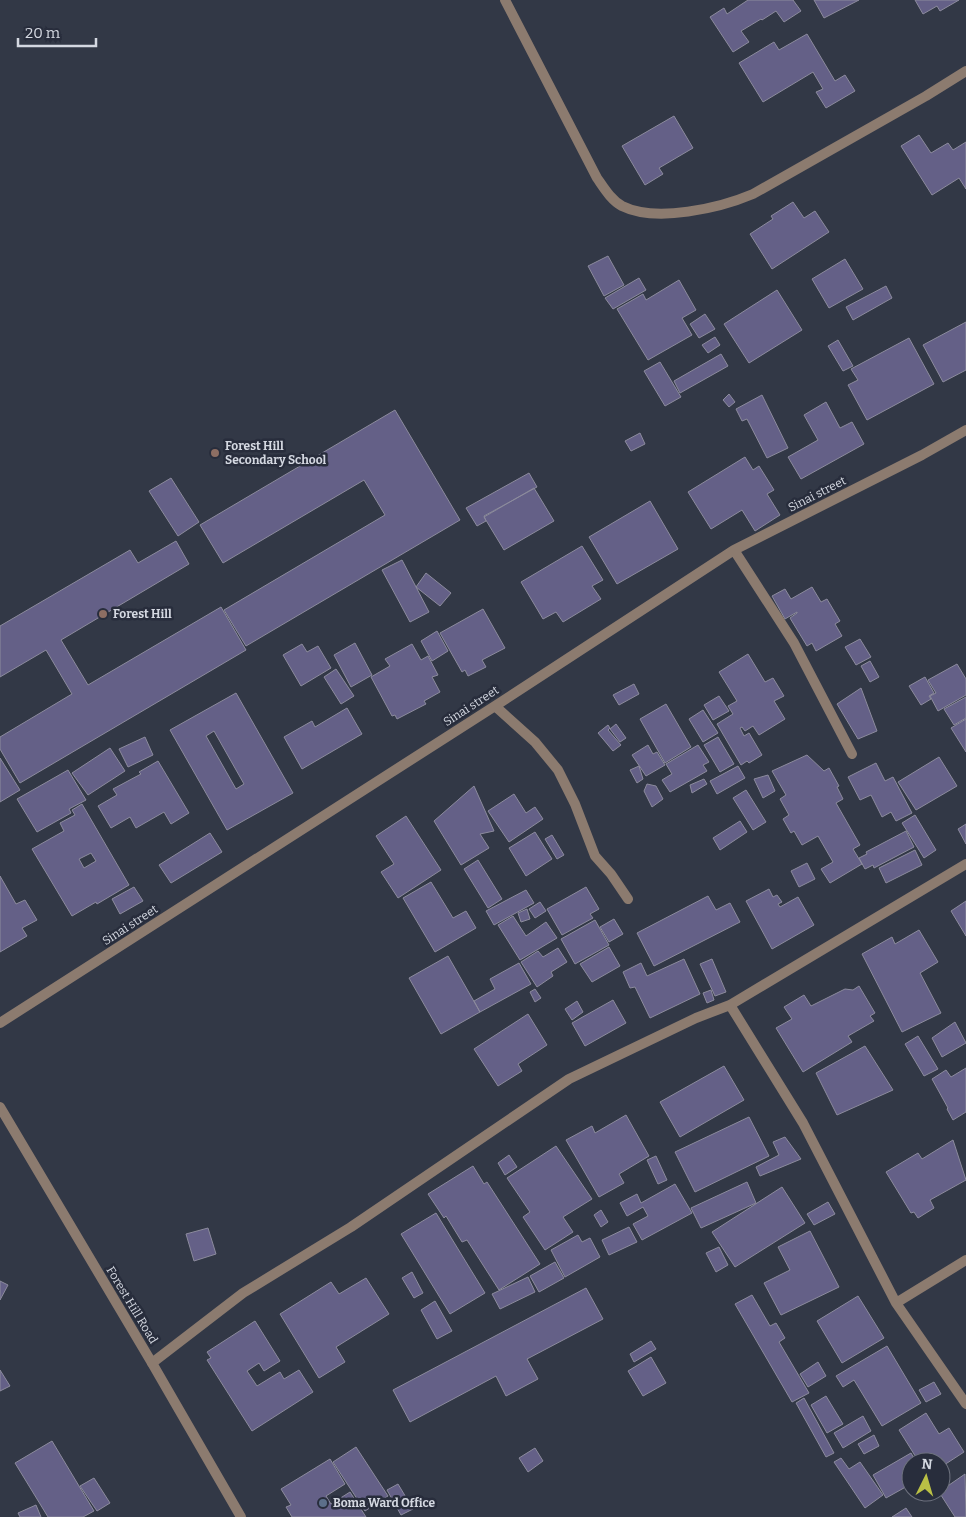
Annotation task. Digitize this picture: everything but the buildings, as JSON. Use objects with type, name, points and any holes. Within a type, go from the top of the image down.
[{"type":"street","points":[[505,0],[597,178],[612,199],[631,210],[659,214],[730,204],[753,194],[926,96],[966,71]]},
{"type":"street","name":"Sinai street","points":[[0,1023],[495,706],[734,550],[922,455],[966,430]]},
{"type":"street","points":[[734,550],[794,643],[852,754]]},
{"type":"street","points":[[495,706],[535,742],[558,770],[575,804],[595,856],[611,874],[628,899]]},
{"type":"street","points":[[152,1363],[243,1293],[351,1227],[570,1079],[696,1018],[730,1005],[966,864]]},
{"type":"street","points":[[730,1005],[803,1123],[896,1303],[966,1404]]},
{"type":"street","name":"Forest Hill Road","points":[[0,1107],[241,1517]]},
{"type":"street","points":[[896,1303],[966,1260]]},
{"type":"place","name":"Forest Hill Secondary School","points":[[215,453]]},
{"type":"place","name":"Forest Hill","points":[[103,614]]},
{"type":"place","name":"Boma Ward Office","points":[[323,1503]]}]
